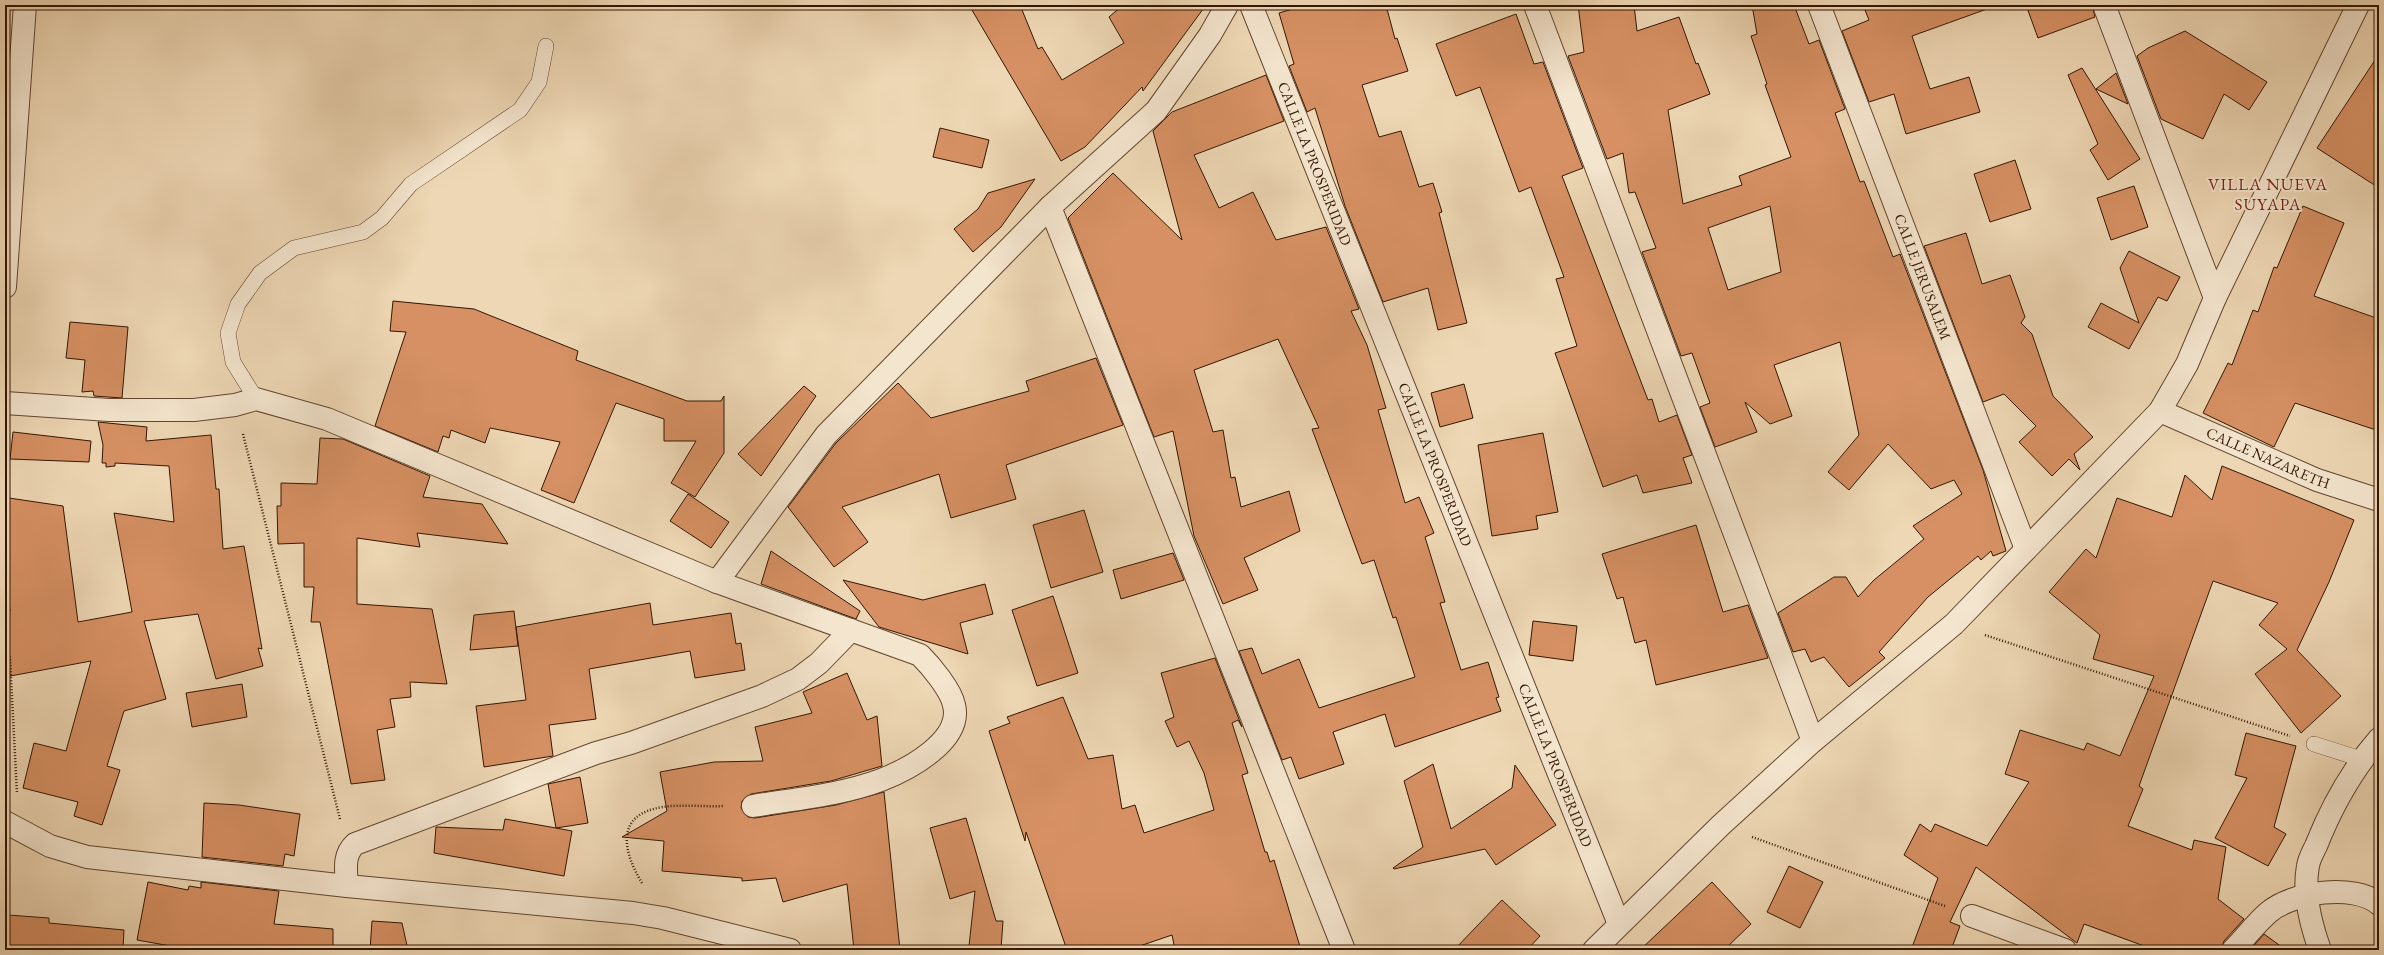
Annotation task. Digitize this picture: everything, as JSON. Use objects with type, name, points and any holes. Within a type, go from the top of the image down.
[{"type":"street","points":[[5,287],[11,144],[25,5]]},
{"type":"street","points":[[717,582],[826,435],[1050,207],[1156,111],[1210,35],[1227,5]]},
{"type":"street","name":"CALLE LA PROSPERIDAD","points":[[1251,5],[1619,924]]},
{"type":"street","points":[[1535,5],[1813,741]]},
{"type":"street","name":"CALLE JERUSALEM","points":[[1820,5],[2026,549]]},
{"type":"street","points":[[2104,5],[2215,298]]},
{"type":"street","points":[[1594,950],[1721,825],[1813,741],[1954,624],[2160,411],[2187,364],[2215,298],[2358,5]]},
{"type":"street","points":[[1050,207],[1344,950]]},
{"type":"street","points":[[5,403],[110,410],[194,410],[245,402],[327,419],[717,582],[852,630],[892,647],[920,655],[934,668],[954,705],[952,727],[949,733],[921,761],[881,780],[850,789],[753,806]]},
{"type":"street","name":"CALLE NAZARETH","points":[[2160,411],[2317,480],[2379,500]]},
{"type":"street","points":[[347,886],[348,851],[366,838],[596,753],[631,743],[762,696],[798,679],[809,672],[852,630]]},
{"type":"street","points":[[2320,950],[2314,934],[2307,896],[2308,866],[2325,823],[2362,759],[2379,739]]},
{"type":"street","points":[[12,825],[50,846],[87,857],[347,886],[633,913],[663,918],[790,950]]},
{"type":"street","points":[[2233,950],[2270,912],[2288,901],[2336,891],[2373,900],[2379,904]]},
{"type":"street","points":[[1972,916],[2065,950]]},
{"type":"lane","points":[[245,402],[232,362],[228,333],[238,304],[260,273],[294,248],[363,232],[382,218],[411,184],[520,110],[540,82],[546,46]]},
{"type":"lane","points":[[2314,744],[2362,759]]},
{"type":"path","points":[[245,402],[348,851]]},
{"type":"path","points":[[1954,624],[2314,744]]},
{"type":"path","points":[[5,642],[10,658],[12,825]]},
{"type":"path","points":[[632,866],[626,846],[628,827],[642,813],[662,807],[753,806]]},
{"type":"path","points":[[1721,825],[1972,916]]},
{"type":"building","points":[[969,5],[1020,5],[1038,49],[1042,47],[1062,80],[1124,43],[1109,17],[1123,5],[1206,5],[1143,91],[1142,87],[1085,147],[1061,161]]},
{"type":"building","points":[[1306,5],[1386,5],[1395,39],[1397,38],[1408,71],[1362,85],[1379,137],[1401,131],[1419,187],[1433,183],[1442,212],[1439,213],[1467,323],[1438,330],[1428,288],[1383,302],[1345,206],[1315,108],[1307,112],[1289,66],[1294,64],[1279,13]]},
{"type":"building","points":[[1578,5],[1634,5],[1637,31],[1679,17],[1696,64],[1698,63],[1710,94],[1668,110],[1683,204],[1742,185],[1739,176],[1791,157],[1765,85],[1767,84],[1751,36],[1757,34],[1752,5],[1794,5],[1809,44],[1819,40],[1845,109],[1835,113],[1860,182],[1864,181],[1893,257],[1900,254],[1983,470],[2006,551],[1993,556],[1991,551],[1981,560],[1978,556],[1928,597],[1879,652],[1885,658],[1849,687],[1824,657],[1811,662],[1805,649],[1793,652],[1778,613],[1834,577],[1846,577],[1858,597],[1874,580],[1924,539],[1913,526],[1962,494],[1954,480],[1931,489],[1888,444],[1849,490],[1828,472],[1859,435],[1840,342],[1774,365],[1792,416],[1770,424],[1745,402],[1757,432],[1715,447],[1700,407],[1710,403],[1692,353],[1681,356],[1642,252],[1656,248],[1635,192],[1629,193],[1623,153],[1607,159],[1568,56],[1584,52]],"holes":[[[1770,206],[1781,272],[1728,290],[1708,228]]]},
{"type":"building","points":[[1863,5],[1987,5],[1987,9],[1912,36],[1930,89],[1969,77],[1980,112],[1906,134],[1894,94],[1869,102],[1842,31],[1869,20]]},
{"type":"building","points":[[2026,5],[2092,5],[2095,17],[2038,38]]},
{"type":"building","points":[[1516,14],[1534,64],[1543,62],[1583,168],[1562,176],[1648,400],[1652,399],[1659,422],[1677,415],[1692,455],[1683,458],[1692,483],[1643,493],[1637,475],[1603,487],[1555,353],[1577,346],[1556,279],[1564,277],[1531,187],[1519,192],[1480,87],[1456,96],[1436,44]]},
{"type":"building","points":[[2185,31],[2267,82],[2249,110],[2224,94],[2203,139],[2161,119],[2137,56],[2148,48]]},
{"type":"building","points":[[2379,54],[2379,188],[2317,148]]},
{"type":"building","points":[[2082,68],[2140,159],[2108,180],[2090,150],[2098,144],[2068,75]]},
{"type":"building","points":[[2116,73],[2128,104],[2096,89]]},
{"type":"building","points":[[1266,75],[1284,121],[1194,155],[1219,208],[1253,192],[1276,240],[1326,227],[1359,309],[1351,311],[1367,345],[1386,408],[1378,410],[1405,503],[1419,497],[1434,533],[1425,537],[1445,602],[1440,603],[1461,670],[1488,662],[1499,697],[1496,698],[1501,711],[1395,747],[1385,714],[1333,732],[1344,764],[1299,779],[1291,757],[1282,760],[1239,651],[1252,648],[1262,674],[1299,659],[1319,708],[1415,677],[1396,617],[1393,618],[1374,560],[1362,564],[1312,429],[1319,428],[1278,339],[1194,370],[1213,432],[1223,430],[1231,478],[1235,477],[1241,507],[1289,491],[1300,531],[1244,558],[1258,590],[1223,604],[1194,536],[1173,431],[1154,437],[1068,218],[1113,173],[1182,240],[1153,131],[1172,112]]},
{"type":"building","points":[[940,128],[989,140],[982,168],[933,157]]},
{"type":"building","points":[[2015,160],[2031,209],[1990,222],[1974,174]]},
{"type":"building","points":[[1035,179],[1001,227],[973,252],[954,229],[978,209],[988,193]]},
{"type":"building","points":[[2134,186],[2148,227],[2111,240],[2097,198]]},
{"type":"building","points":[[2303,206],[2344,223],[2314,296],[2379,319],[2379,431],[2295,403],[2274,447],[2203,413],[2228,363],[2232,365],[2253,310],[2258,312],[2274,267],[2277,268]]},
{"type":"building","points":[[1966,233],[1982,284],[2010,275],[2025,317],[2021,323],[2032,334],[2053,396],[2093,437],[2074,454],[2080,470],[2069,459],[2052,476],[2019,442],[2036,426],[2004,394],[1983,402],[1924,246]]},
{"type":"building","points":[[2129,251],[2180,277],[2167,301],[2158,297],[2129,349],[2088,327],[2101,303],[2139,323],[2120,268]]},
{"type":"building","points":[[393,301],[474,309],[578,351],[576,360],[687,401],[721,401],[724,396],[724,453],[695,497],[671,483],[696,441],[664,441],[664,419],[616,403],[574,503],[541,490],[560,442],[490,428],[485,443],[451,430],[449,438],[443,436],[438,452],[375,426],[406,332],[390,331]]},
{"type":"building","points":[[70,322],[128,327],[122,398],[94,396],[93,391],[82,392],[85,360],[66,358]]},
{"type":"building","points":[[1096,358],[1123,425],[1006,465],[1016,499],[951,518],[939,474],[842,507],[868,542],[834,567],[788,507],[836,443],[898,383],[931,418],[1029,391],[1026,381]]},
{"type":"building","points":[[1464,384],[1473,418],[1440,427],[1431,393]]},
{"type":"building","points":[[804,386],[816,396],[761,476],[738,454]]},
{"type":"building","points":[[98,422],[147,427],[146,441],[211,435],[216,489],[219,489],[223,549],[244,546],[262,649],[258,648],[263,666],[216,679],[198,614],[144,621],[166,699],[124,711],[107,766],[120,770],[102,825],[74,816],[78,802],[23,788],[34,743],[66,751],[91,661],[5,677],[5,612],[10,611],[5,568],[5,530],[9,498],[63,506],[78,622],[132,612],[114,513],[174,522],[169,466],[115,463],[115,466],[106,467],[106,463],[102,463],[103,445]]},
{"type":"building","points":[[13,432],[91,441],[89,462],[10,459]]},
{"type":"building","points":[[1543,433],[1558,512],[1536,516],[1538,529],[1492,536],[1478,445]]},
{"type":"building","points":[[320,438],[343,439],[430,476],[423,497],[482,504],[508,544],[417,533],[420,547],[357,538],[357,604],[432,609],[447,684],[410,682],[411,697],[390,699],[395,727],[377,730],[385,780],[351,784],[320,622],[311,622],[314,587],[304,587],[304,543],[278,544],[277,506],[281,506],[281,483],[317,484]]},
{"type":"building","points":[[2222,466],[2354,520],[2329,582],[2297,650],[2341,696],[2301,733],[2255,674],[2287,649],[2259,625],[2278,603],[2213,581],[2139,786],[2143,789],[2128,826],[2192,850],[2194,840],[2226,847],[2218,899],[2244,919],[2224,941],[2221,950],[2155,950],[2084,924],[2077,943],[1976,867],[1950,922],[1960,926],[1951,950],[1911,950],[1938,878],[1904,855],[1920,824],[1931,832],[1935,824],[1987,846],[2029,782],[2005,774],[2020,730],[2084,750],[2087,743],[2120,756],[2154,676],[2093,659],[2100,635],[2049,592],[2086,549],[2096,558],[2117,498],[2172,517],[2185,475],[2212,500]]},
{"type":"building","points":[[688,494],[729,522],[711,548],[670,521]]},
{"type":"building","points":[[1084,510],[1103,572],[1051,588],[1033,525]]},
{"type":"building","points":[[1696,525],[1723,612],[1748,605],[1768,658],[1656,685],[1646,640],[1635,643],[1623,597],[1617,599],[1602,554]]},
{"type":"building","points":[[771,551],[860,611],[856,619],[761,584]]},
{"type":"building","points":[[1173,553],[1184,580],[1121,599],[1113,570]]},
{"type":"building","points":[[843,580],[923,600],[985,584],[993,614],[960,623],[968,654],[879,627]]},
{"type":"building","points":[[1053,596],[1078,673],[1037,686],[1012,610]]},
{"type":"building","points":[[650,603],[653,625],[731,613],[736,644],[741,643],[745,670],[695,678],[690,651],[589,669],[596,719],[549,725],[553,756],[484,767],[476,706],[526,700],[516,627]]},
{"type":"building","points":[[514,611],[518,646],[470,650],[474,615]]},
{"type":"building","points":[[1533,621],[1577,626],[1573,661],[1529,655]]},
{"type":"building","points":[[1215,658],[1242,727],[1238,720],[1232,723],[1248,773],[1242,775],[1265,852],[1267,852],[1270,862],[1274,860],[1301,950],[1175,950],[1172,935],[1128,950],[1067,950],[1026,832],[1025,841],[989,731],[1010,723],[1007,717],[1063,697],[1088,759],[1113,755],[1122,809],[1135,805],[1144,833],[1214,810],[1204,773],[1189,741],[1177,747],[1165,721],[1174,717],[1161,673]]},
{"type":"building","points":[[847,673],[867,720],[877,716],[882,766],[831,781],[751,794],[742,801],[741,808],[748,817],[755,818],[836,805],[884,792],[900,950],[854,950],[847,884],[783,902],[776,878],[742,881],[742,878],[662,871],[664,841],[622,837],[667,811],[660,772],[714,762],[763,761],[755,727],[812,713],[803,692]]},
{"type":"building","points":[[242,684],[247,717],[192,727],[186,693]]},
{"type":"building","points":[[2246,733],[2296,746],[2274,827],[2286,834],[2268,866],[2215,838],[2247,778],[2235,775]]},
{"type":"building","points":[[1433,764],[1451,829],[1512,788],[1515,765],[1556,825],[1496,865],[1485,849],[1394,869],[1393,868],[1423,847],[1404,781]]},
{"type":"building","points":[[580,777],[588,823],[556,828],[548,784]]},
{"type":"building","points":[[204,803],[239,805],[300,814],[294,856],[285,854],[283,866],[202,857]]},
{"type":"building","points":[[966,818],[996,921],[1003,921],[1001,949],[969,946],[975,891],[950,899],[930,828]]},
{"type":"building","points":[[505,819],[572,831],[564,876],[434,853],[436,827],[503,830]]},
{"type":"building","points":[[1789,866],[1823,882],[1800,928],[1767,912]]},
{"type":"building","points":[[148,882],[188,890],[189,886],[201,888],[201,882],[279,891],[274,924],[333,929],[333,950],[193,950],[137,940]]},
{"type":"building","points":[[1712,882],[1751,924],[1724,950],[1640,950]]},
{"type":"building","points":[[1502,900],[1540,936],[1527,950],[1454,950]]},
{"type":"building","points":[[8,915],[49,918],[49,923],[124,930],[123,950],[5,950]]},
{"type":"building","points":[[372,921],[402,923],[408,950],[370,950]]},
{"type":"building","points":[[2264,934],[2286,950],[2250,950]]},
{"type":"district","name":"VILLA NUEVA SUYAPA","points":[[2268,194]]}]
